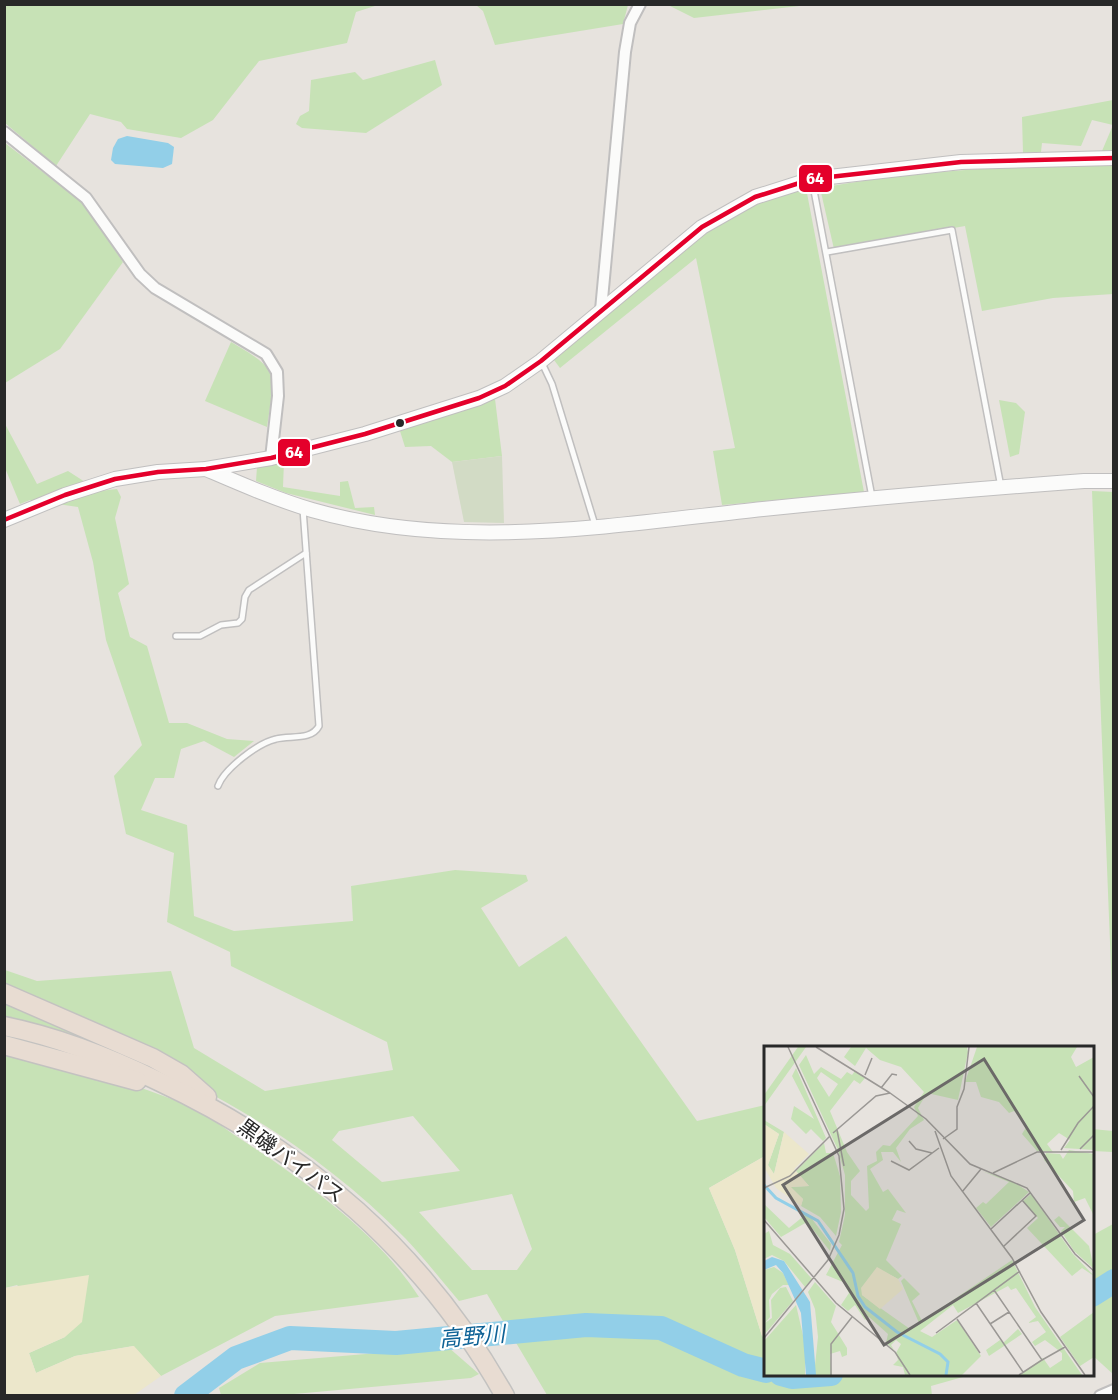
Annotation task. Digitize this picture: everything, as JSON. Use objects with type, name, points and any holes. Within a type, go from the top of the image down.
[{"type":"highway","points":[[4,993],[153,1058],[181,1074],[222,1112]]},
{"type":"highway","name":"黒磯バイパス","points":[[4,1026],[30,1031],[120,1063],[202,1101],[281,1149],[341,1196],[401,1252],[447,1306],[505,1395]]},
{"type":"highway","points":[[4,1045],[102,1070],[202,1101]]},
{"type":"main road","points":[[4,520],[65,495],[115,479],[158,472],[206,469],[271,458],[441,412],[505,386],[541,361],[674,248],[730,209],[778,187],[812,179],[961,162],[1113,158]]},
{"type":"main road","points":[[206,469],[268,496],[303,507],[384,525],[482,534],[596,526],[872,497],[1084,481],[1113,481]]},
{"type":"street","points":[[601,310],[625,52],[630,23],[640,4]]},
{"type":"street","points":[[4,132],[86,198],[104,218],[140,274],[155,288],[267,354],[277,372],[278,396],[271,458]]},
{"type":"street","points":[[1100,1395],[1113,1390]]},
{"type":"lane","points":[[812,179],[872,497]]},
{"type":"lane","points":[[827,252],[951,230],[1001,487]]},
{"type":"lane","points":[[541,361],[552,384],[596,526]]},
{"type":"lane","points":[[218,786],[228,769],[268,742],[310,736],[319,726],[303,507]]},
{"type":"lane","points":[[177,636],[200,636],[221,625],[238,623],[242,619],[249,590],[306,553]]},
{"type":"green space","points":[[668,4],[808,5],[694,18]]},
{"type":"green space","points":[[4,5],[378,5],[356,12],[347,43],[259,61],[213,120],[181,138],[127,129],[121,122],[90,114],[56,166],[5,123]]},
{"type":"green space","points":[[476,5],[628,5],[623,24],[495,45],[483,11]]},
{"type":"green space","points":[[435,60],[442,85],[366,133],[302,128],[296,124],[300,116],[309,111],[311,80],[355,72],[363,80]]},
{"type":"green space","points":[[1113,100],[1113,125],[1092,120],[1081,146],[1042,143],[1041,152],[1023,153],[1022,117]]},
{"type":"green space","points":[[1113,125],[1113,151],[1102,151]]},
{"type":"green space","points":[[5,143],[83,203],[123,262],[60,349],[5,383]]},
{"type":"green space","points":[[1113,164],[1113,294],[1053,298],[982,311],[965,226],[834,249],[820,188],[893,177],[966,170]]},
{"type":"green space","points":[[806,188],[864,492],[722,505],[713,451],[735,448],[696,258],[560,368],[554,360],[664,265],[710,230],[759,202]]},
{"type":"green space","points":[[231,342],[259,360],[271,375],[272,395],[267,427],[205,401]]},
{"type":"green space","points":[[495,399],[502,456],[452,462],[431,446],[405,447],[400,431]]},
{"type":"green space","points":[[999,400],[1016,403],[1025,412],[1019,454],[1010,457]]},
{"type":"green space","points":[[4,422],[37,484],[68,471],[99,491],[117,489],[121,497],[115,518],[129,584],[118,593],[130,637],[147,646],[169,723],[187,723],[227,739],[254,741],[234,757],[204,741],[181,749],[174,778],[155,778],[141,810],[187,825],[194,916],[234,931],[353,921],[351,886],[455,870],[526,875],[528,881],[481,908],[519,967],[566,936],[697,1121],[764,1105],[764,1157],[709,1188],[735,1250],[764,1337],[764,1376],[966,1376],[931,1386],[932,1396],[547,1395],[487,1294],[459,1301],[405,1238],[376,1210],[346,1184],[283,1137],[215,1096],[143,1061],[92,1042],[5,1016],[5,970],[37,981],[171,971],[194,1048],[265,1091],[393,1070],[387,1042],[231,966],[230,952],[167,922],[174,853],[126,834],[114,776],[142,745],[106,640],[93,562],[78,507],[30,500],[20,504],[5,468]],"holes":[[[413,1116],[460,1171],[382,1182],[332,1140],[339,1131]],[[512,1194],[532,1249],[517,1270],[472,1270],[419,1212]]]},
{"type":"green space","points":[[502,456],[504,523],[464,522],[452,462]]},
{"type":"green space","points":[[284,461],[283,487],[340,496],[340,482],[348,481],[355,508],[374,507],[375,515],[286,493],[256,481],[257,467]]},
{"type":"green space","points":[[1092,491],[1114,492],[1113,1018]]},
{"type":"green space","points":[[5,1052],[147,1090],[193,1108],[211,1118],[313,1189],[361,1229],[402,1273],[419,1297],[275,1316],[161,1376],[133,1346],[75,1356],[36,1373],[29,1353],[65,1337],[17,1285],[5,1288]]},
{"type":"green space","points":[[1094,1129],[1113,1131],[1113,1152],[1094,1151]]},
{"type":"green space","points":[[1113,1224],[1113,1374],[1094,1357],[1094,1234]]},
{"type":"green space","points":[[448,1347],[479,1374],[471,1378],[283,1395],[221,1395],[219,1388],[260,1363]]},
{"type":"sand","points":[[764,1157],[764,1337],[735,1250],[709,1188]]},
{"type":"sand","points":[[89,1275],[82,1322],[65,1337],[29,1353],[36,1373],[75,1356],[134,1346],[161,1376],[134,1395],[5,1395],[5,1288]]},
{"type":"water","points":[[127,136],[168,143],[174,147],[172,164],[163,168],[115,164],[111,160],[113,148],[118,139]]},
{"type":"waterway","name":"高野川","points":[[1094,1294],[1114,1281]]},
{"type":"waterway","name":"高野川","points":[[186,1396],[236,1358],[290,1338],[396,1343],[586,1325],[661,1328],[743,1365],[764,1370]]},
{"type":"waterway","name":"高野川","points":[[788,1376],[805,1376]]},
{"type":"transit line","name":"64","points":[[4,520],[65,495],[115,479],[158,472],[206,469],[271,458],[365,434],[479,398],[505,386],[541,361],[702,227],[755,197],[812,179],[961,162],[1114,158]]}]
